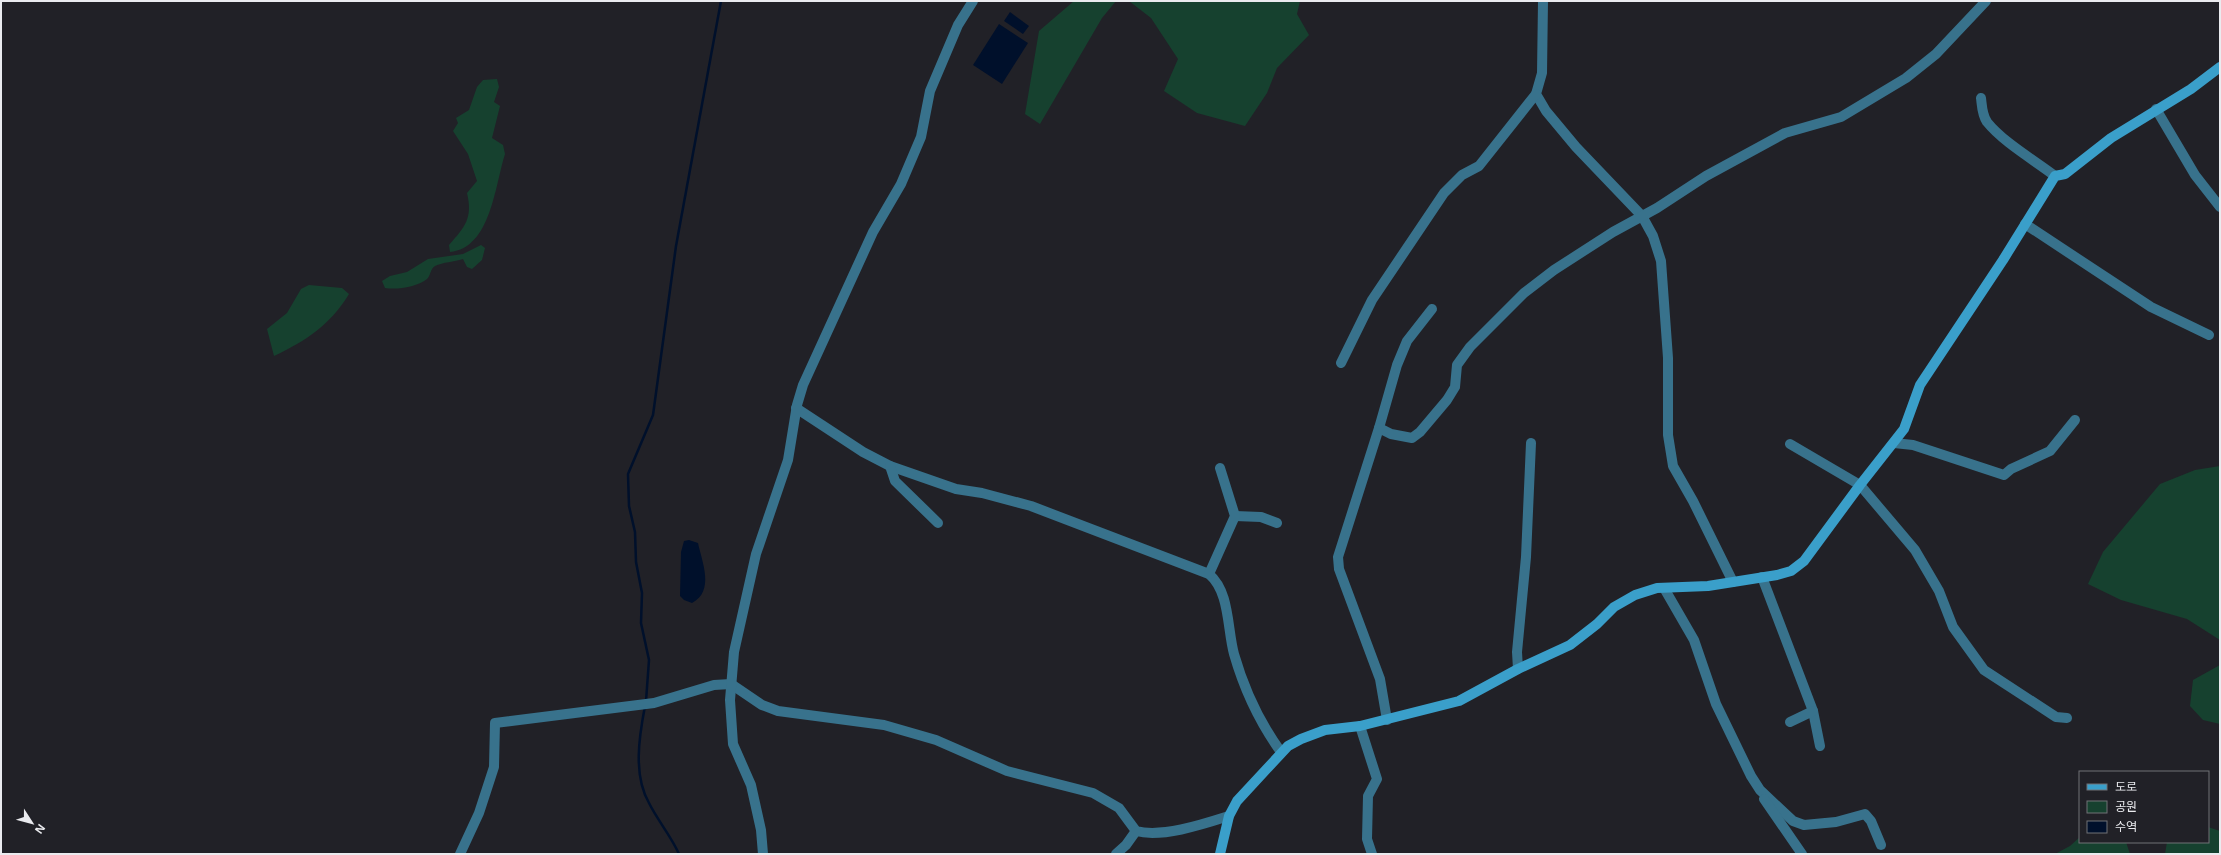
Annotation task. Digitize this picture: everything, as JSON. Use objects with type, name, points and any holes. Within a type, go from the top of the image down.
[{"type":"street","points":[[763,854],[761,830],[751,785],[733,744],[730,700],[734,652],[756,554],[788,460],[796,408],[803,385],[873,232],[901,184],[921,137],[930,92],[958,24],[973,1]]},
{"type":"street","points":[[1341,363],[1372,300],[1444,193],[1462,175],[1479,166],[1536,94],[1542,73],[1543,1]]},
{"type":"street","points":[[1379,428],[1391,434],[1412,438],[1420,432],[1447,400],[1455,388],[1457,365],[1486,330],[1524,293],[1554,270],[1706,176],[1784,133],[1841,117],[1906,78],[1936,54],[1986,1]]},
{"type":"street","points":[[1220,854],[1229,816],[1236,801],[1257,781],[1281,752],[1288,746],[1325,730],[1360,726],[1459,701],[1570,645],[1614,607],[1635,595],[1664,588],[1733,582],[1762,577],[1791,571],[1804,561],[1860,485],[1904,429],[1923,379],[2055,176],[2065,174],[2111,138],[2219,69]]},
{"type":"street","points":[[1536,94],[1546,111],[1576,148],[1642,216],[1653,236],[1661,261],[1668,358],[1668,435],[1673,466],[1693,502],[1733,582]]},
{"type":"street","points":[[1981,98],[1982,111],[1987,121],[2012,144],[2055,176]]},
{"type":"street","points":[[2156,109],[2195,175],[2220,208]]},
{"type":"street","points":[[2025,224],[2152,307],[2209,335]]},
{"type":"street","points":[[1387,720],[1380,680],[1339,569],[1338,557],[1379,428],[1397,365],[1407,341],[1432,309]]},
{"type":"street","points":[[796,408],[863,452],[890,466],[956,489],[982,493],[1031,506],[1209,574],[1216,580],[1222,593],[1234,654],[1254,707],[1269,736],[1281,752]]},
{"type":"street","points":[[1894,443],[1913,445],[2004,475],[2050,451],[2075,420]]},
{"type":"street","points":[[1518,670],[1517,652],[1526,557],[1531,443]]},
{"type":"street","points":[[1790,444],[1860,485],[1915,550],[1939,592],[1953,627],[1984,670],[2056,718],[2067,718]]},
{"type":"street","points":[[890,466],[895,481],[938,523]]},
{"type":"street","points":[[1209,574],[1235,516],[1220,468]]},
{"type":"street","points":[[1235,516],[1261,517],[1277,523]]},
{"type":"street","points":[[1762,577],[1813,711],[1820,746]]},
{"type":"street","points":[[1664,588],[1694,640],[1716,704],[1751,776],[1765,801],[1796,843],[1802,854]]},
{"type":"street","points":[[460,854],[479,813],[494,767],[495,724],[654,702],[714,685],[731,684],[762,705],[778,711],[884,725],[936,740],[1007,771],[1093,793],[1120,808],[1136,831]]},
{"type":"street","points":[[1790,722],[1813,711]]},
{"type":"street","points":[[1360,726],[1377,779],[1368,796],[1367,839],[1372,854]]},
{"type":"street","points":[[1760,790],[1793,821],[1804,825],[1836,822],[1865,814],[1871,821],[1881,845]]},
{"type":"street","points":[[1136,831],[1162,831],[1202,824],[1229,816]]},
{"type":"street","points":[[1116,854],[1126,846],[1136,831]]},
{"type":"green space","points":[[1074,1],[1116,1],[1102,18],[1040,124],[1025,114],[1039,31]]},
{"type":"green space","points":[[1129,1],[1300,1],[1297,14],[1309,35],[1277,68],[1267,93],[1245,126],[1197,113],[1164,91],[1178,59],[1151,18]]},
{"type":"green space","points":[[497,79],[499,87],[494,102],[500,106],[492,138],[503,145],[505,154],[494,198],[483,227],[474,239],[464,248],[450,252],[449,245],[463,227],[468,216],[469,202],[467,193],[477,181],[468,154],[453,131],[458,123],[456,118],[469,110],[477,87],[483,80]]},
{"type":"green space","points":[[481,245],[485,248],[482,260],[472,269],[467,267],[463,259],[435,266],[427,279],[412,286],[390,289],[385,288],[382,281],[390,276],[407,272],[428,259],[463,254]]},
{"type":"green space","points":[[309,285],[342,288],[349,294],[334,315],[316,331],[297,344],[274,356],[267,329],[287,313],[301,289]]},
{"type":"green space","points":[[2220,466],[2220,640],[2187,619],[2121,600],[2088,584],[2103,552],[2160,484],[2195,470]]},
{"type":"green space","points":[[2220,665],[2220,724],[2203,720],[2190,706],[2193,680]]},
{"type":"green space","points":[[2209,827],[2220,831],[2220,854],[2165,854],[2167,843],[2209,843]]},
{"type":"green space","points":[[2079,838],[2079,843],[2126,843],[2130,854],[2055,854],[2070,846]]},
{"type":"water","points":[[1010,12],[1029,26],[1023,34],[1004,21]]},
{"type":"water","points":[[999,24],[1028,43],[1002,84],[973,65]]},
{"type":"water","points":[[689,540],[698,543],[705,576],[703,591],[699,598],[692,603],[684,600],[680,596],[681,552],[684,541]]},
{"type":"waterway","points":[[646,701],[649,660],[641,623],[642,593],[636,562],[635,532],[629,506],[628,474],[653,415],[676,246],[721,1]]},
{"type":"waterway","points":[[645,706],[639,743],[639,768],[641,780],[649,803],[679,854]]}]
